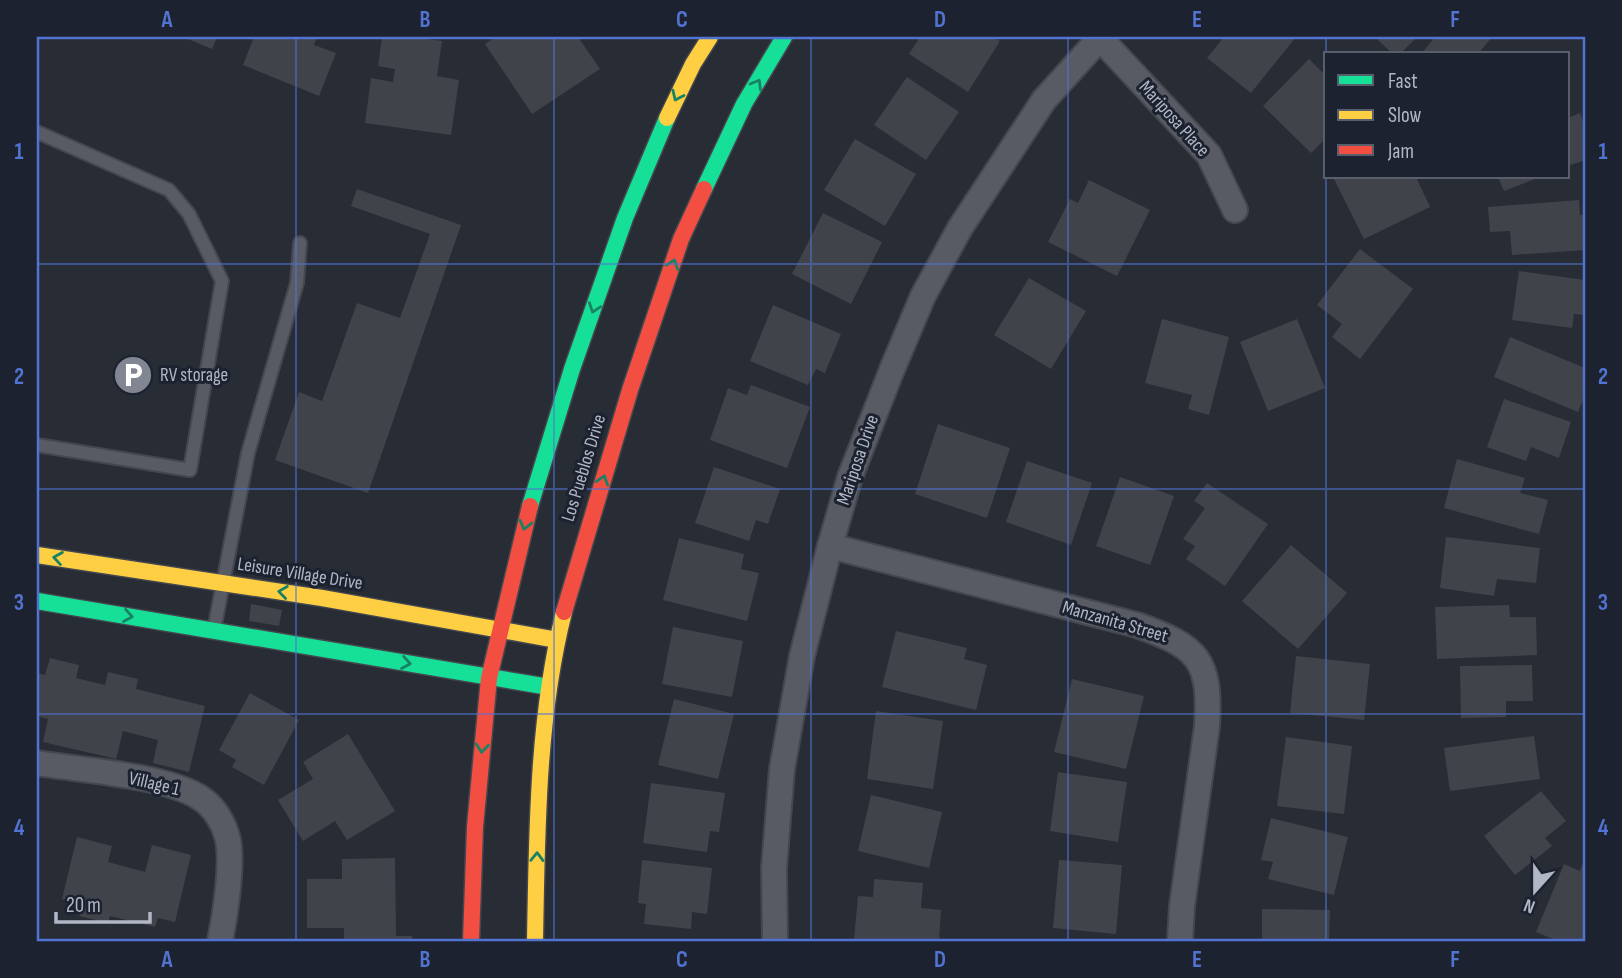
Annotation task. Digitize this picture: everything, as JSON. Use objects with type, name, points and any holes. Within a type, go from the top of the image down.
[{"type":"street","points":[[471,941],[475,827],[489,678],[534,489],[572,369],[625,218],[682,86],[710,37]]},
{"type":"street","name":"Los Pueblos Drive","points":[[535,941],[537,827],[549,687],[557,640],[630,390],[681,239],[744,104],[784,37]]},
{"type":"street","name":"Mariposa Place","points":[[1100,37],[1209,155],[1236,209]]},
{"type":"street","name":"Mariposa Drive","points":[[775,941],[774,868],[782,769],[802,656],[850,477],[923,296],[960,228],[1044,100],[1100,37]]},
{"type":"street","name":"Manzanita Street","points":[[830,547],[1137,625],[1172,637],[1192,650],[1205,675],[1209,704],[1181,906],[1181,941]]},
{"type":"street","name":"Leisure Village Drive","points":[[37,555],[224,584],[320,604],[557,640]]},
{"type":"street","points":[[37,601],[214,631],[313,640],[489,678],[549,687]]},
{"type":"street","name":"Village 1","points":[[37,763],[153,781],[181,789],[199,797],[210,806],[222,823],[229,843],[226,908],[220,941]]},
{"type":"lane","points":[[37,132],[169,190],[189,214],[222,281],[190,470],[37,445]]},
{"type":"lane","points":[[214,631],[248,453],[297,283],[300,243]]},
{"type":"building","points":[[183,37],[217,37],[212,49]]},
{"type":"building","points":[[254,37],[317,37],[314,45],[336,53],[319,96],[243,65]]},
{"type":"building","points":[[382,37],[442,41],[437,76],[459,80],[451,135],[365,123],[371,78],[393,82],[395,69],[378,66]]},
{"type":"building","points":[[496,37],[578,37],[600,69],[532,114],[485,44]]},
{"type":"building","points":[[920,37],[992,37],[1000,41],[968,92],[909,54]]},
{"type":"building","points":[[1224,37],[1296,37],[1251,93],[1207,58]]},
{"type":"building","points":[[1382,37],[1417,37],[1402,52],[1391,52],[1378,40]]},
{"type":"building","points":[[1435,37],[1492,37],[1480,52],[1423,52]]},
{"type":"building","points":[[1309,59],[1324,74],[1324,140],[1311,153],[1263,106]]},
{"type":"building","points":[[907,77],[959,112],[926,160],[874,125]]},
{"type":"building","points":[[1580,113],[1585,127],[1585,160],[1570,165],[1570,117]]},
{"type":"building","points":[[855,139],[916,174],[885,226],[824,190]]},
{"type":"building","points":[[1334,178],[1416,178],[1430,207],[1364,239]]},
{"type":"building","points":[[1498,178],[1537,178],[1504,191]]},
{"type":"building","points":[[1089,180],[1150,210],[1117,276],[1048,242],[1070,199],[1078,203]]},
{"type":"building","points":[[357,189],[461,225],[368,493],[275,460],[299,392],[322,401],[357,303],[400,318],[430,234],[351,206]]},
{"type":"building","points":[[1579,200],[1580,215],[1585,214],[1585,250],[1512,255],[1510,231],[1490,232],[1488,207]]},
{"type":"building","points":[[823,213],[882,242],[851,304],[792,274]]},
{"type":"building","points":[[1360,249],[1413,289],[1360,359],[1332,337],[1342,324],[1317,305]]},
{"type":"building","points":[[1519,271],[1585,280],[1585,315],[1574,314],[1572,328],[1512,320]]},
{"type":"building","points":[[1029,278],[1086,311],[1051,369],[994,335]]},
{"type":"building","points":[[773,305],[841,334],[825,373],[816,369],[808,385],[750,361]]},
{"type":"building","points":[[1162,319],[1229,337],[1209,415],[1188,409],[1192,395],[1145,383]]},
{"type":"building","points":[[1297,319],[1325,388],[1268,411],[1240,342]]},
{"type":"building","points":[[1510,337],[1585,368],[1585,395],[1578,412],[1494,377]]},
{"type":"building","points":[[751,385],[810,407],[787,468],[710,440],[728,388],[747,395]]},
{"type":"building","points":[[1504,399],[1571,422],[1559,458],[1531,447],[1526,461],[1487,447]]},
{"type":"building","points":[[938,424],[1010,448],[987,518],[915,494]]},
{"type":"building","points":[[1457,459],[1525,478],[1520,493],[1548,500],[1539,534],[1444,508]]},
{"type":"building","points":[[1027,461],[1092,483],[1071,545],[1006,522]]},
{"type":"building","points":[[714,467],[780,489],[768,524],[756,520],[749,541],[695,523]]},
{"type":"building","points":[[1120,477],[1174,496],[1150,565],[1096,546]]},
{"type":"building","points":[[1207,483],[1268,524],[1225,586],[1186,559],[1195,546],[1183,539],[1205,508],[1194,501]]},
{"type":"building","points":[[1446,537],[1540,548],[1536,583],[1497,579],[1494,596],[1440,588]]},
{"type":"building","points":[[679,538],[744,554],[741,569],[759,573],[747,621],[663,600]]},
{"type":"building","points":[[1291,545],[1347,593],[1298,649],[1242,601]]},
{"type":"building","points":[[251,604],[282,610],[279,626],[249,621]]},
{"type":"building","points":[[1509,605],[1510,617],[1536,617],[1537,655],[1437,659],[1435,607]]},
{"type":"building","points":[[673,627],[743,641],[732,697],[662,684]]},
{"type":"building","points":[[896,631],[967,648],[964,659],[987,665],[976,710],[882,687]]},
{"type":"building","points":[[1296,656],[1370,664],[1364,720],[1290,713]]},
{"type":"building","points":[[50,658],[79,665],[76,678],[105,685],[108,672],[138,679],[136,689],[205,706],[189,772],[153,763],[158,740],[123,731],[116,759],[43,742],[48,719],[37,716],[37,673],[45,675]]},
{"type":"building","points":[[1532,665],[1533,701],[1506,701],[1506,717],[1461,718],[1460,666]]},
{"type":"building","points":[[1072,679],[1144,696],[1126,769],[1054,752]]},
{"type":"building","points":[[250,693],[299,720],[264,785],[232,767],[236,760],[219,750]]},
{"type":"building","points":[[674,699],[734,714],[718,779],[658,765]]},
{"type":"building","points":[[876,711],[943,721],[933,789],[867,779]]},
{"type":"building","points":[[348,734],[395,811],[347,840],[335,821],[303,841],[278,800],[313,779],[303,762]]},
{"type":"building","points":[[1534,736],[1540,779],[1450,791],[1444,748]]},
{"type":"building","points":[[1286,737],[1352,746],[1344,814],[1277,806]]},
{"type":"building","points":[[1058,772],[1127,782],[1118,842],[1050,831]]},
{"type":"building","points":[[651,783],[725,793],[719,832],[710,831],[707,852],[643,843]]},
{"type":"building","points":[[1541,791],[1566,821],[1545,838],[1552,846],[1515,875],[1484,836]]},
{"type":"building","points":[[871,795],[942,812],[929,868],[858,851]]},
{"type":"building","points":[[1271,818],[1348,837],[1334,895],[1268,879],[1273,862],[1261,860]]},
{"type":"building","points":[[77,837],[112,846],[108,862],[145,872],[152,845],[191,855],[175,922],[158,918],[155,927],[110,916],[108,923],[79,916],[82,904],[62,899]]},
{"type":"building","points":[[395,858],[396,936],[412,936],[412,941],[344,941],[344,928],[307,928],[307,879],[342,879],[342,859]]},
{"type":"building","points":[[1585,858],[1585,941],[1558,941],[1536,932],[1564,864],[1580,871]]},
{"type":"building","points":[[642,860],[712,868],[707,914],[692,912],[691,929],[644,924],[646,904],[638,903]]},
{"type":"building","points":[[1059,860],[1122,865],[1116,934],[1053,928]]},
{"type":"building","points":[[874,879],[923,883],[921,908],[941,910],[939,941],[854,940],[858,896],[873,897]]},
{"type":"building","points":[[1262,909],[1330,910],[1329,941],[1262,941]]},
{"type":"traffic: fast","points":[[704,189],[744,104],[784,37]]},
{"type":"traffic: fast","points":[[530,506],[572,369],[625,218],[667,118]]},
{"type":"traffic: fast","points":[[37,601],[549,687]]},
{"type":"traffic: slow","points":[[667,118],[693,64],[710,37]]},
{"type":"traffic: slow","points":[[37,555],[322,598],[557,640]]},
{"type":"traffic: slow","points":[[535,941],[543,734],[564,612]]},
{"type":"traffic: jam","points":[[564,612],[630,390],[681,239],[704,189]]},
{"type":"traffic: jam","points":[[471,941],[475,827],[489,678],[530,506]]},
{"type":"place","name":"RV storage","points":[[133,375]]}]
